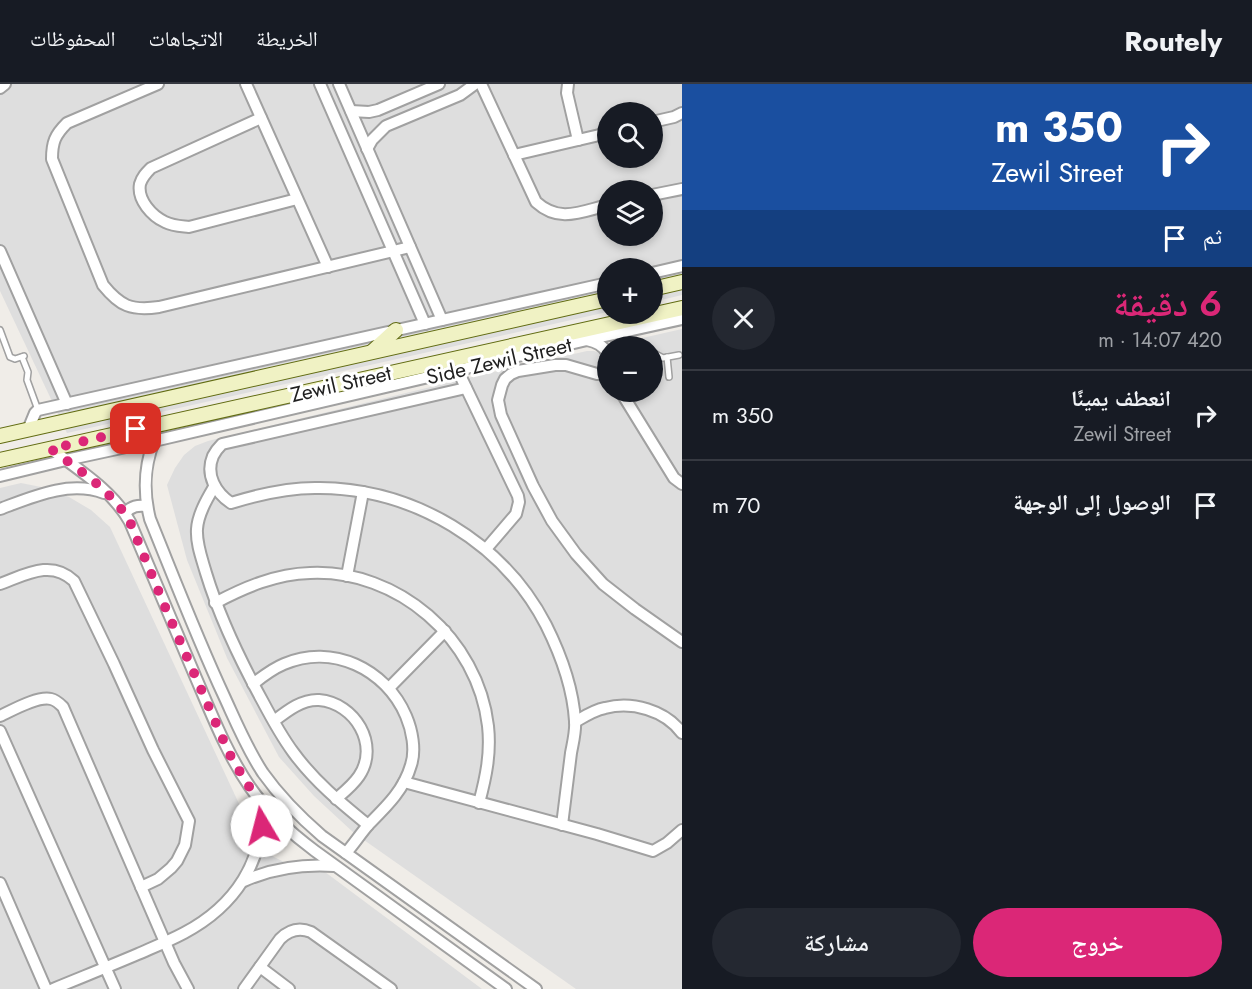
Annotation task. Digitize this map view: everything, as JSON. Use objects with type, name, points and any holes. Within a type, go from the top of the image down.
[{"type":"main road","points":[[663,286],[682,282]]},
{"type":"main road","name":"Zewil Street","points":[[3,432],[28,430],[597,301]]},
{"type":"main road","name":"Zewil Street","points":[[0,460],[325,387],[371,384],[682,308]]},
{"type":"main road","points":[[373,352],[396,330]]},
{"type":"main road","points":[[317,364],[316,377],[325,387]]},
{"type":"main road","points":[[285,372],[291,380],[293,395]]},
{"type":"street","points":[[0,88],[5,84]]},
{"type":"street","points":[[158,84],[67,123],[57,132],[52,145],[52,159],[103,285],[113,297],[127,306],[142,309],[159,308],[410,247]]},
{"type":"street","points":[[246,84],[328,267]]},
{"type":"street","points":[[320,84],[425,324]]},
{"type":"street","points":[[339,84],[442,320]]},
{"type":"street","points":[[351,111],[378,110],[439,84]]},
{"type":"street","points":[[367,149],[378,132],[386,126],[460,95],[475,84]]},
{"type":"street","points":[[481,84],[536,202],[544,210],[554,214],[565,215],[597,208]]},
{"type":"street","points":[[568,84],[567,93],[578,140]]},
{"type":"street","points":[[663,120],[682,113]]},
{"type":"street","points":[[261,118],[151,168],[144,175],[140,184],[140,194],[153,215],[176,226],[189,227],[297,199]]},
{"type":"street","points":[[514,155],[597,136]]},
{"type":"street","points":[[663,193],[682,189]]},
{"type":"street","points":[[0,251],[67,404]]},
{"type":"street","points":[[663,270],[682,266]]},
{"type":"street","points":[[28,430],[35,413],[39,410],[597,285]]},
{"type":"street","name":"Side Zewil Street","points":[[0,476],[154,441],[371,384],[458,371],[682,319]]},
{"type":"street","points":[[623,332],[623,336]]},
{"type":"street","points":[[587,340],[597,343]]},
{"type":"street","points":[[597,374],[566,365],[543,366],[518,371],[505,379],[502,385],[498,400],[501,415],[533,486],[552,521],[576,554],[603,584],[682,642]]},
{"type":"street","points":[[458,371],[519,502],[516,514],[486,549]]},
{"type":"street","points":[[466,388],[222,444],[213,456],[210,472],[214,487],[231,503],[274,492],[330,488],[363,492],[397,500],[429,512],[459,529],[486,549],[515,578],[538,610],[556,645],[569,683],[575,722],[562,825]]},
{"type":"street","points":[[628,402],[679,479]]},
{"type":"street","points":[[154,441],[146,466],[145,493],[150,519],[215,677],[262,772],[287,803],[315,830],[536,989]]},
{"type":"street","points":[[51,449],[110,495],[125,513],[222,739],[250,788],[262,803],[292,834],[506,989]]},
{"type":"street","points":[[214,487],[201,512],[197,537],[215,603],[236,652],[293,752],[336,799],[368,825]]},
{"type":"street","points":[[0,509],[54,491],[89,490],[110,495]]},
{"type":"street","points":[[347,576],[363,492]]},
{"type":"street","points":[[125,513],[131,507],[147,506]]},
{"type":"street","points":[[0,584],[37,571],[51,569],[63,573],[74,581],[189,821],[188,836],[177,861],[158,879],[141,887]]},
{"type":"street","points":[[215,603],[241,589],[275,577],[311,573],[347,576],[380,585],[411,601],[445,631],[461,652],[474,675],[483,699],[488,725],[489,752],[479,803]]},
{"type":"street","points":[[389,688],[445,631]]},
{"type":"street","points":[[253,684],[285,664],[307,658],[329,658],[351,663],[372,673],[389,688],[401,704],[409,723],[413,743],[412,764],[405,782],[394,799],[368,825],[346,853]]},
{"type":"street","points":[[0,716],[42,699],[50,699],[63,707],[174,963],[188,989]]},
{"type":"street","points":[[274,721],[298,704],[319,700],[339,705],[355,718],[365,736],[366,757],[360,776],[336,799]]},
{"type":"street","points":[[575,722],[604,708],[621,705],[637,706],[667,719],[682,733]]},
{"type":"street","points":[[0,731],[115,989]]},
{"type":"street","points":[[405,782],[653,851],[682,830]]},
{"type":"street","points":[[53,989],[186,932],[225,903],[244,881],[254,860],[260,838],[262,803]]},
{"type":"street","points":[[244,881],[293,867],[334,866]]},
{"type":"street","points":[[0,883],[46,989]]},
{"type":"street","points":[[244,989],[283,936],[293,930],[311,932],[390,989]]},
{"type":"street","points":[[260,967],[289,989]]},
{"type":"lane","points":[[0,330],[10,357],[15,359],[24,356],[28,372],[27,380],[39,410]]},
{"type":"lane","points":[[663,357],[679,355]]},
{"type":"lane","points":[[667,357],[669,377]]},
{"type":"shaded area","points":[[0,84],[682,84],[682,295],[663,300],[663,258],[597,258],[597,314],[67,433],[0,291]]},
{"type":"shaded area","points":[[682,329],[682,989],[576,989],[354,833],[314,796],[279,757],[227,658],[187,560],[167,485],[184,455],[195,446],[208,441],[587,351],[597,352],[597,402],[663,402],[663,336],[651,336]]},
{"type":"shaded area","points":[[21,483],[46,488],[69,497],[91,510],[110,527],[241,808],[261,842],[274,857],[304,869],[325,872],[482,989],[0,989],[0,488]]},
{"type":"route","points":[[136,429],[51,449],[110,495],[125,513],[232,759],[262,803],[262,826]]}]
